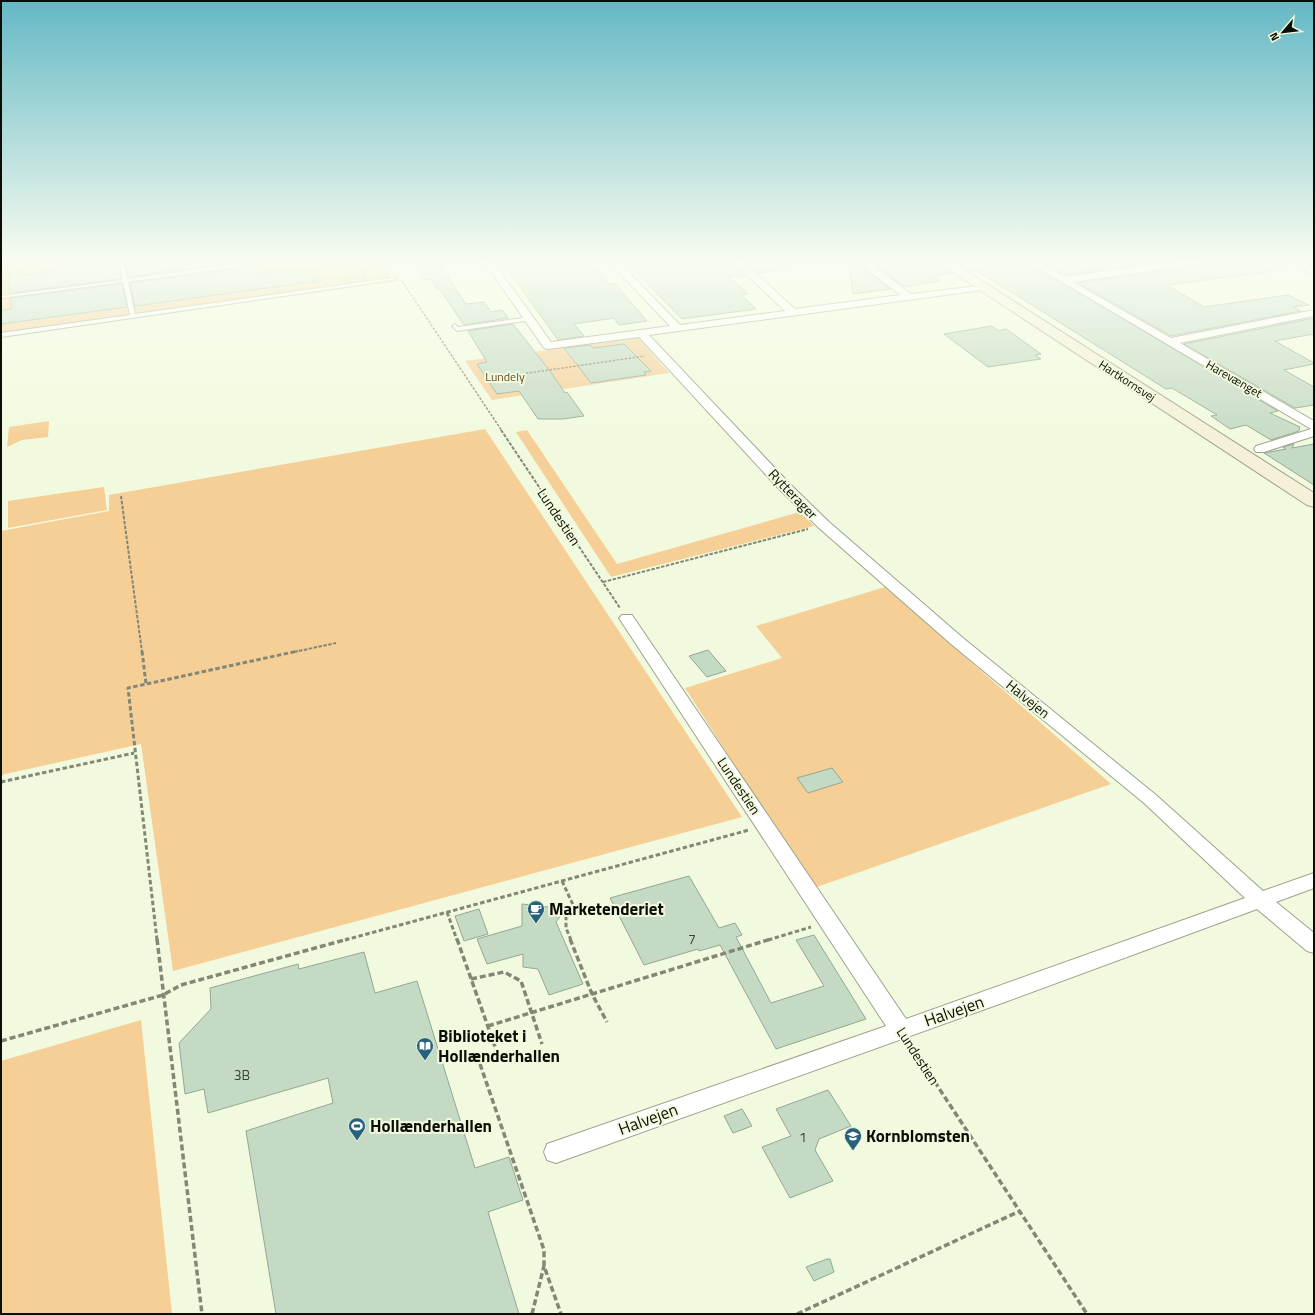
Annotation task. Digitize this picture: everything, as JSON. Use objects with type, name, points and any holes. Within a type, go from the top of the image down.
[{"type":"street","points":[[531,321],[548,346],[733,321]]},
{"type":"street","points":[[671,321],[678,329]]},
{"type":"street","name":"Hartkornsvej","points":[[1035,321],[1314,501]]},
{"type":"street","name":"Harevænget","points":[[1135,321],[1314,426]]},
{"type":"street","points":[[1170,342],[1272,321]]},
{"type":"street","name":"Rytterager","points":[[642,334],[786,488],[824,525],[957,641]]},
{"type":"street","points":[[1260,449],[1314,432]]},
{"type":"street","name":"Lundestien","points":[[627,618],[901,1030]]},
{"type":"street","name":"Halvejen","points":[[957,641],[1150,799],[1260,900],[1314,945]]},
{"type":"street","name":"Halvejen","points":[[556,1152],[901,1030],[1314,880]]},
{"type":"lane","points":[[1,335],[101,321]]},
{"type":"lane","points":[[455,326],[457,329],[512,321]]},
{"type":"path","name":"Lundestien","points":[[429,321],[627,618]]},
{"type":"path","points":[[494,378],[661,354]]},
{"type":"path","points":[[121,496],[146,684]]},
{"type":"path","points":[[603,582],[824,525]]},
{"type":"path","points":[[202,1314],[134,753],[128,688],[336,643]]},
{"type":"path","points":[[1,782],[134,753]]},
{"type":"path","points":[[1,1041],[163,995],[181,985],[765,825]]},
{"type":"path","points":[[562,880],[575,909],[566,916],[566,928],[592,994],[607,1022]]},
{"type":"path","points":[[447,912],[499,1058]]},
{"type":"path","points":[[488,1026],[828,921]]},
{"type":"path","points":[[471,979],[504,972],[522,980],[542,1044]]},
{"type":"path","name":"Lundestien","points":[[901,1030],[1087,1314]]},
{"type":"path","points":[[480,1064],[544,1250],[544,1266],[532,1314]]},
{"type":"path","points":[[797,1314],[1020,1211]]},
{"type":"path","points":[[544,1266],[561,1314]]},
{"type":"green space","points":[[1,321],[112,321],[1,337]]},
{"type":"green space","name":"Lundely","points":[[638,338],[669,373],[492,400],[465,361]]},
{"type":"green space","points":[[49,421],[48,437],[22,440],[7,447],[9,427]]},
{"type":"green space","points":[[485,429],[742,817],[173,971],[141,744],[1,775],[1,531],[109,511],[109,495]]},
{"type":"green space","points":[[527,430],[617,564],[800,512],[814,526],[611,577],[516,432]]},
{"type":"green space","points":[[104,487],[107,510],[8,528],[8,501]]},
{"type":"green space","points":[[885,587],[1111,784],[814,888],[685,688],[782,658],[756,626]]},
{"type":"green space","points":[[141,1020],[172,1314],[1,1314],[1,1061]]},
{"type":"building","points":[[1,321],[21,321],[1,324]]},
{"type":"building","points":[[462,321],[487,321],[464,325]]},
{"type":"building","points":[[545,321],[592,321],[574,324],[584,336],[558,340]]},
{"type":"building","points":[[616,321],[644,321],[619,325]]},
{"type":"building","points":[[1058,321],[1127,321],[1278,411],[1270,413],[1300,427],[1299,431],[1271,440],[1246,425],[1230,429],[1211,416],[1217,415],[1172,388],[1166,389]]},
{"type":"building","points":[[1145,321],[1247,321],[1171,336]]},
{"type":"building","points":[[1297,321],[1314,321],[1314,334],[1275,341],[1314,363],[1284,370],[1314,387],[1314,405],[1295,408],[1184,344]]},
{"type":"building","points":[[513,324],[550,371],[565,393],[567,392],[584,416],[563,419],[538,419],[519,391],[497,394],[477,364],[487,362],[468,331]]},
{"type":"building","points":[[992,326],[998,331],[1006,329],[1041,354],[1035,355],[1041,359],[988,367],[944,334]]},
{"type":"building","points":[[624,344],[651,371],[644,372],[646,375],[591,383],[564,348],[590,345],[593,348]]},
{"type":"building","points":[[1294,444],[1292,448],[1314,444],[1314,485],[1264,453],[1286,449],[1283,447]]},
{"type":"building","points":[[708,650],[726,671],[707,677],[689,656]]},
{"type":"building","points":[[832,768],[843,782],[808,793],[797,778]]},
{"type":"building","points":[[689,876],[719,928],[735,923],[742,935],[736,937],[771,1003],[824,986],[796,940],[814,935],[866,1019],[776,1049],[720,945],[699,951],[698,949],[644,965],[610,898]]},
{"type":"building","points":[[522,904],[566,909],[556,922],[583,984],[549,995],[538,969],[523,967],[523,954],[487,964],[477,939],[522,926]]},
{"type":"building","points":[[479,909],[488,934],[464,941],[455,916]]},
{"type":"building","name":"Hollænderhallen","points":[[364,952],[375,993],[417,981],[475,1168],[509,1157],[523,1200],[488,1212],[519,1314],[276,1314],[246,1131],[333,1103],[328,1078],[208,1113],[204,1089],[185,1094],[179,1043],[211,1009],[210,988],[298,964],[299,969]]},
{"type":"building","points":[[828,1090],[851,1126],[819,1139],[815,1150],[833,1181],[790,1198],[762,1147],[791,1136],[776,1109]]},
{"type":"building","points":[[742,1109],[752,1126],[733,1133],[724,1116]]},
{"type":"building","points":[[830,1259],[834,1272],[814,1281],[806,1267]]},
{"type":"place","name":"Marketenderiet","points":[[536,924]]},
{"type":"place","name":"Biblioteket i Hollænderhallen","points":[[425,1061]]},
{"type":"place","name":"Hollænderhallen","points":[[357,1141]]},
{"type":"place","name":"Kornblomsten","points":[[853,1151]]}]
